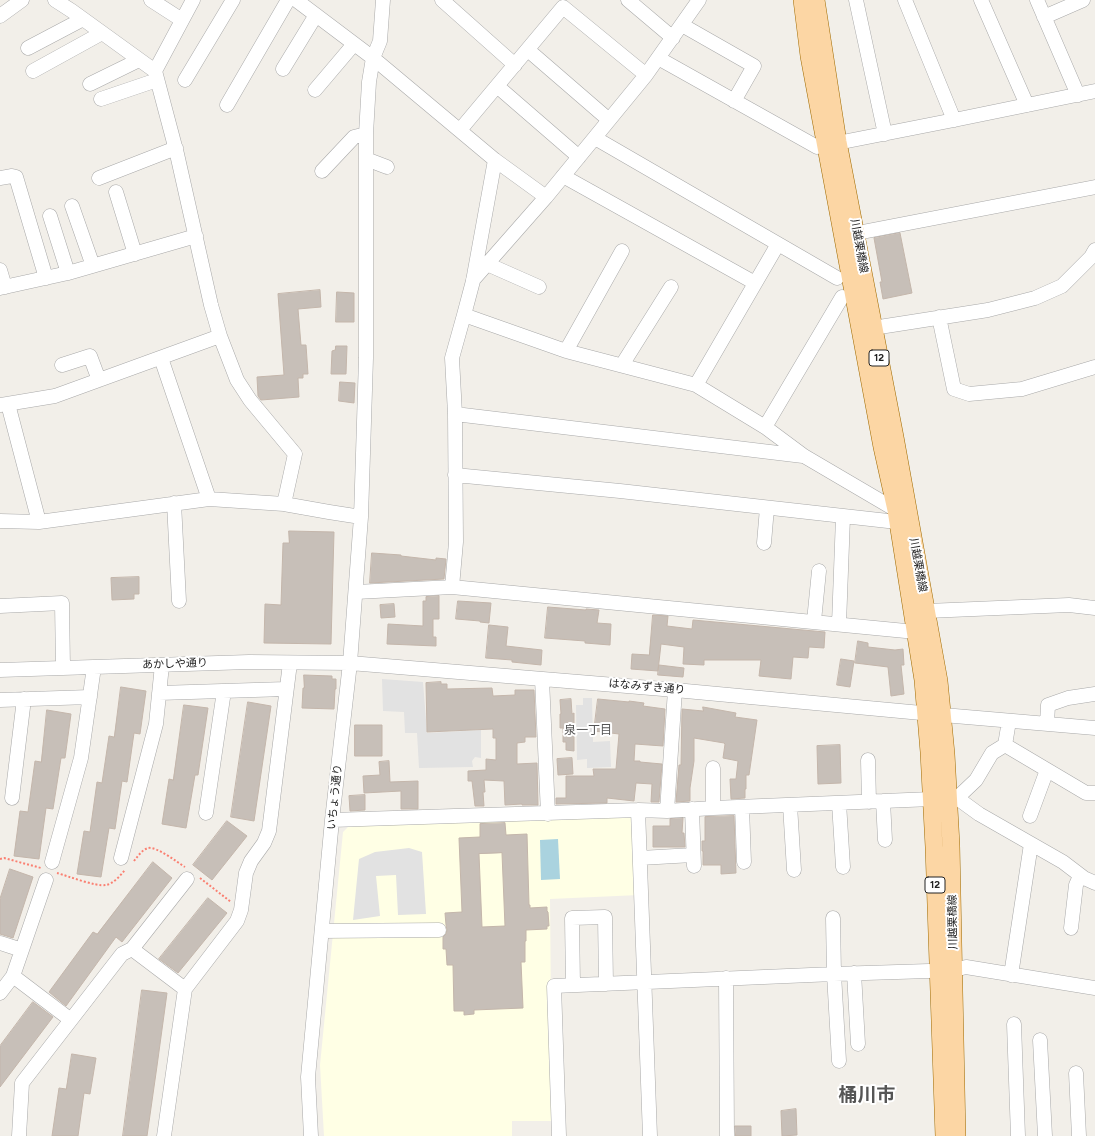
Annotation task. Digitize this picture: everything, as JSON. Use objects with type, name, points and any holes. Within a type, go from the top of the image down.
[{"type":"main road","name":"川越栗橋線","points":[[802,0],[809,56],[856,233],[939,681],[953,798],[948,1055],[944,1136]]},
{"type":"main road","name":"川越栗橋線","points":[[816,0],[832,144],[882,447],[897,516],[923,680],[948,1055],[958,1136]]},
{"type":"main road","points":[[951,844],[960,901],[968,1136]]},
{"type":"main road","points":[[933,1136],[927,902],[934,847]]},
{"type":"street","points":[[0,16],[22,0]]},
{"type":"street","points":[[55,0],[78,10],[102,33],[140,60],[156,76],[176,148],[211,305],[220,336],[237,380],[250,400],[295,454],[284,504]]},
{"type":"street","points":[[151,0],[182,20]]},
{"type":"street","points":[[101,99],[156,76],[182,20],[194,0]]},
{"type":"street","points":[[184,80],[233,0]]},
{"type":"street","points":[[227,105],[288,0]]},
{"type":"street","points":[[296,0],[373,58],[495,160],[546,197]]},
{"type":"street","name":"いちょう通り","points":[[311,1136],[308,1077],[332,820],[350,664],[361,517],[366,358],[366,134],[369,82],[373,58],[380,40],[384,0]]},
{"type":"street","points":[[442,0],[515,65]]},
{"type":"street","points":[[628,0],[673,38]]},
{"type":"street","points":[[472,281],[546,197],[610,120],[646,75],[699,0]]},
{"type":"street","points":[[856,0],[885,134]]},
{"type":"street","points":[[905,0],[954,120]]},
{"type":"street","points":[[981,0],[1027,105]]},
{"type":"street","points":[[1036,0],[1078,94]]},
{"type":"street","points":[[1044,17],[1083,0]]},
{"type":"street","points":[[460,130],[564,6],[646,75]]},
{"type":"street","points":[[28,48],[78,10]]},
{"type":"street","points":[[283,69],[316,15]]},
{"type":"street","points":[[682,25],[754,66],[734,101]]},
{"type":"street","points":[[33,71],[102,33]]},
{"type":"street","points":[[315,90],[354,44]]},
{"type":"street","points":[[528,50],[610,120]]},
{"type":"street","points":[[658,58],[817,147],[1095,91]]},
{"type":"street","points":[[90,84],[140,60]]},
{"type":"street","points":[[497,86],[579,157]]},
{"type":"street","points":[[322,171],[354,137],[366,134]]},
{"type":"street","points":[[595,138],[837,278]]},
{"type":"street","points":[[99,178],[176,148]]},
{"type":"street","points":[[366,159],[387,167]]},
{"type":"street","points":[[452,587],[456,542],[456,475],[452,358],[472,281],[495,160]]},
{"type":"street","points":[[0,178],[12,176],[16,177],[46,278]]},
{"type":"street","points":[[563,176],[755,283]]},
{"type":"street","points":[[856,233],[1095,187]]},
{"type":"street","points":[[116,192],[136,254]]},
{"type":"street","points":[[72,206],[92,266]]},
{"type":"street","points":[[50,216],[68,273]]},
{"type":"street","points":[[0,270],[3,288],[68,273],[196,236]]},
{"type":"street","points":[[696,385],[778,244]]},
{"type":"street","points":[[873,328],[988,310],[1035,298],[1062,286],[1091,257],[1095,250]]},
{"type":"street","points":[[566,350],[622,252]]},
{"type":"street","points":[[487,264],[539,287]]},
{"type":"street","points":[[622,365],[671,287]]},
{"type":"street","points":[[765,427],[842,297]]},
{"type":"street","points":[[464,315],[566,350],[696,385],[765,427],[804,456],[897,516]]},
{"type":"street","points":[[939,317],[954,389],[969,394],[1022,389],[1095,367]]},
{"type":"street","points":[[39,522],[4,404],[55,396],[220,336]]},
{"type":"street","points":[[62,365],[90,356],[99,380]]},
{"type":"street","points":[[161,358],[209,499]]},
{"type":"street","points":[[454,414],[804,456]]},
{"type":"street","points":[[456,475],[620,491],[843,517],[897,516]]},
{"type":"street","points":[[0,521],[39,522],[209,499],[284,504],[361,517]]},
{"type":"street","points":[[174,503],[179,601]]},
{"type":"street","points":[[764,543],[767,508]]},
{"type":"street","points":[[839,624],[843,517]]},
{"type":"street","points":[[814,622],[819,571]]},
{"type":"street","points":[[356,592],[452,587],[916,632]]},
{"type":"street","points":[[0,606],[62,603],[63,668]]},
{"type":"street","points":[[927,611],[1069,605],[1095,608]]},
{"type":"street","name":"あかしや通り","points":[[0,670],[249,662],[350,664]]},
{"type":"street","points":[[164,1136],[185,989],[237,921],[241,910],[246,873],[251,861],[264,843],[268,831],[290,662]]},
{"type":"street","name":"はなみずき通り","points":[[350,664],[675,690],[943,716],[1095,728]]},
{"type":"street","points":[[127,863],[156,724],[162,665]]},
{"type":"street","points":[[0,993],[13,976],[50,871],[81,758],[94,667]]},
{"type":"street","points":[[542,679],[548,814]]},
{"type":"street","points":[[159,693],[286,689]]},
{"type":"street","points":[[667,811],[675,690]]},
{"type":"street","points":[[206,813],[224,691]]},
{"type":"street","points":[[1047,724],[1048,705],[1068,698],[1095,694]]},
{"type":"street","points":[[0,700],[90,697]]},
{"type":"street","points":[[12,798],[24,700]]},
{"type":"street","points":[[1009,721],[1005,745],[992,753],[976,780],[953,798],[1063,862],[1080,876],[1095,883]]},
{"type":"street","points":[[1005,745],[1086,793],[1095,793]]},
{"type":"street","points":[[868,760],[869,802]]},
{"type":"street","points":[[713,768],[713,808]]},
{"type":"street","points":[[1030,816],[1047,770]]},
{"type":"street","points":[[332,820],[638,810],[667,811],[932,799]]},
{"type":"street","points":[[883,801],[885,840]]},
{"type":"street","points":[[839,803],[843,867]]},
{"type":"street","points":[[790,805],[794,870]]},
{"type":"street","points":[[742,807],[744,862]]},
{"type":"street","points":[[640,858],[693,861],[692,809]]},
{"type":"street","points":[[638,810],[650,1136]]},
{"type":"street","points":[[1011,975],[1031,844]]},
{"type":"street","points":[[19,1136],[22,1083],[122,954],[132,949],[191,875]]},
{"type":"street","points":[[1071,928],[1076,885],[1080,876]]},
{"type":"street","points":[[573,985],[572,918],[605,917],[606,984]]},
{"type":"street","points":[[832,918],[839,1061]]},
{"type":"street","points":[[322,931],[439,930]]},
{"type":"street","points":[[0,944],[22,950]]},
{"type":"street","points":[[132,949],[185,989]]},
{"type":"street","points":[[962,968],[1095,988]]},
{"type":"street","points":[[559,1136],[554,986],[928,971]]},
{"type":"street","points":[[854,973],[858,1044]]},
{"type":"street","points":[[13,976],[71,1020]]},
{"type":"street","points":[[726,978],[728,1136]]},
{"type":"street","points":[[1014,1024],[1018,1136]]},
{"type":"street","points":[[1040,1040],[1044,1136]]},
{"type":"street","points":[[1076,1073],[1079,1136]]},
{"type":"path","points":[[0,859],[4,858],[99,885],[106,885],[114,881],[127,863],[142,852],[150,848],[156,849],[241,910]]},
{"type":"shaded area","points":[[382,679],[423,682],[427,733],[481,730],[481,758],[475,757],[472,761],[473,767],[419,768],[417,733],[405,733],[404,712],[383,711]]},
{"type":"shaded area","points":[[583,698],[592,698],[593,742],[610,741],[611,767],[587,768],[587,759],[577,760],[576,705],[583,705]]},
{"type":"shaded area","points":[[634,817],[639,895],[550,899],[552,1121],[512,1121],[512,1136],[324,1136],[320,1065],[343,832],[349,826]]},
{"type":"shaded area","points":[[409,848],[422,852],[426,914],[398,915],[396,875],[376,876],[380,916],[353,920],[359,859],[375,852]]},
{"type":"water","points":[[558,839],[560,879],[541,880],[540,840]]},
{"type":"building","points":[[900,233],[912,293],[883,299],[880,282],[882,282],[874,238]]},
{"type":"building","points":[[320,290],[321,307],[298,309],[301,345],[306,345],[308,374],[303,374],[303,378],[298,378],[299,397],[261,400],[258,396],[257,377],[284,375],[278,294]]},
{"type":"building","points":[[337,292],[354,293],[354,322],[336,322]]},
{"type":"building","points":[[336,346],[347,346],[346,374],[331,374],[332,351],[335,350]]},
{"type":"building","points":[[340,382],[355,383],[354,403],[339,401]]},
{"type":"building","points":[[289,531],[334,532],[331,644],[264,643],[265,604],[281,605],[283,543],[289,543]]},
{"type":"building","points":[[372,553],[436,560],[436,558],[446,559],[444,579],[370,583]]},
{"type":"building","points":[[139,577],[139,594],[134,594],[134,599],[112,600],[111,578]]},
{"type":"building","points":[[439,596],[439,619],[433,619],[433,637],[436,637],[436,646],[387,644],[388,624],[423,626],[423,601],[426,601],[426,597]]},
{"type":"building","points":[[458,601],[491,603],[489,623],[456,619]]},
{"type":"building","points":[[394,604],[395,617],[381,618],[380,605]]},
{"type":"building","points":[[548,607],[599,610],[597,623],[611,624],[610,645],[585,643],[585,641],[545,638]]},
{"type":"building","points":[[653,615],[668,616],[667,626],[692,629],[693,620],[825,632],[824,648],[809,647],[808,658],[793,657],[791,679],[759,676],[761,660],[704,660],[704,665],[683,664],[684,647],[661,644],[658,671],[631,669],[632,654],[649,655]]},
{"type":"building","points":[[489,625],[508,627],[506,646],[542,650],[541,665],[512,662],[512,660],[486,658]]},
{"type":"building","points":[[858,641],[868,643],[868,647],[895,650],[903,649],[904,665],[901,665],[904,694],[891,696],[888,667],[855,663]]},
{"type":"building","points":[[841,659],[854,661],[850,687],[837,685]]},
{"type":"building","points":[[659,665],[684,668],[683,677],[658,675]]},
{"type":"building","points":[[304,675],[332,676],[332,679],[336,679],[334,709],[302,708]]},
{"type":"building","points":[[441,682],[441,684],[447,684],[447,689],[492,688],[493,696],[515,695],[515,690],[534,690],[536,737],[525,737],[525,742],[517,743],[517,764],[537,763],[538,805],[505,805],[504,781],[484,780],[484,806],[475,806],[472,781],[468,781],[468,771],[486,770],[486,759],[496,760],[496,738],[493,738],[493,729],[427,732],[426,683]]},
{"type":"building","points":[[121,687],[146,691],[140,734],[134,733],[127,782],[122,781],[115,829],[109,828],[101,877],[77,874],[84,831],[90,832],[97,782],[102,783],[109,736],[114,737]]},
{"type":"building","points":[[571,699],[572,714],[574,713],[574,751],[566,750],[566,742],[563,742],[563,728],[560,728],[560,700]]},
{"type":"building","points":[[598,699],[644,703],[643,706],[665,709],[663,746],[635,744],[634,761],[662,764],[659,802],[651,802],[652,784],[636,783],[634,801],[607,798],[607,803],[556,804],[556,798],[566,798],[566,776],[594,776],[593,769],[616,769],[619,734],[594,731]]},
{"type":"building","points":[[248,702],[271,706],[254,821],[231,817]]},
{"type":"building","points":[[184,705],[208,708],[198,775],[195,775],[186,828],[162,824],[169,779],[173,780]]},
{"type":"building","points":[[703,707],[736,713],[735,717],[757,720],[749,775],[746,775],[745,798],[731,799],[730,779],[736,779],[738,761],[723,758],[725,744],[694,738],[694,761],[690,788],[690,801],[676,802],[679,765],[681,765],[682,709],[703,711]]},
{"type":"building","points":[[47,710],[71,714],[65,758],[61,758],[53,809],[46,808],[39,859],[14,856],[20,811],[28,812],[35,761],[41,762]]},
{"type":"building","points":[[355,725],[382,725],[382,756],[355,756]]},
{"type":"building","points":[[840,745],[841,783],[818,784],[817,746]]},
{"type":"building","points":[[572,758],[573,774],[558,775],[557,759]]},
{"type":"building","points":[[389,761],[390,782],[418,781],[418,809],[401,809],[401,791],[364,793],[363,776],[380,775],[379,762]]},
{"type":"building","points":[[365,795],[365,810],[350,811],[349,796]]},
{"type":"building","points":[[734,816],[736,873],[721,874],[721,865],[703,865],[702,841],[705,841],[705,817]]},
{"type":"building","points":[[683,818],[682,833],[684,833],[685,847],[653,847],[653,826],[670,826],[670,819]]},
{"type":"building","points":[[227,821],[247,836],[212,880],[193,865]]},
{"type":"building","points":[[505,823],[506,835],[527,834],[529,905],[530,908],[547,907],[549,926],[547,926],[547,929],[526,930],[525,962],[521,962],[523,1008],[474,1010],[474,1014],[464,1015],[464,1011],[454,1011],[453,965],[447,965],[446,949],[443,949],[443,937],[447,930],[445,913],[462,912],[459,838],[480,837],[480,824]],"holes":[[[502,853],[505,926],[482,927],[479,854]]]},
{"type":"building","points":[[153,862],[172,878],[122,942],[116,937],[66,1006],[49,992],[93,932],[97,934]]},
{"type":"building","points":[[10,869],[33,877],[13,938],[0,934],[0,899]]},
{"type":"building","points":[[208,898],[227,913],[178,973],[159,959]]},
{"type":"building","points":[[142,990],[167,993],[147,1136],[123,1136]]},
{"type":"building","points":[[33,1002],[53,1017],[0,1087],[0,1046]]},
{"type":"building","points":[[72,1054],[96,1058],[90,1094],[84,1093],[78,1136],[52,1136],[59,1088],[66,1089]]},
{"type":"building","points":[[796,1109],[797,1135],[782,1136],[781,1111]]},
{"type":"building","points":[[735,1126],[751,1126],[751,1136],[736,1136]]},
{"type":"district","name":"泉一丁目","points":[[588,730]]},
{"type":"district","name":"桶川市","points":[[867,1095]]}]
